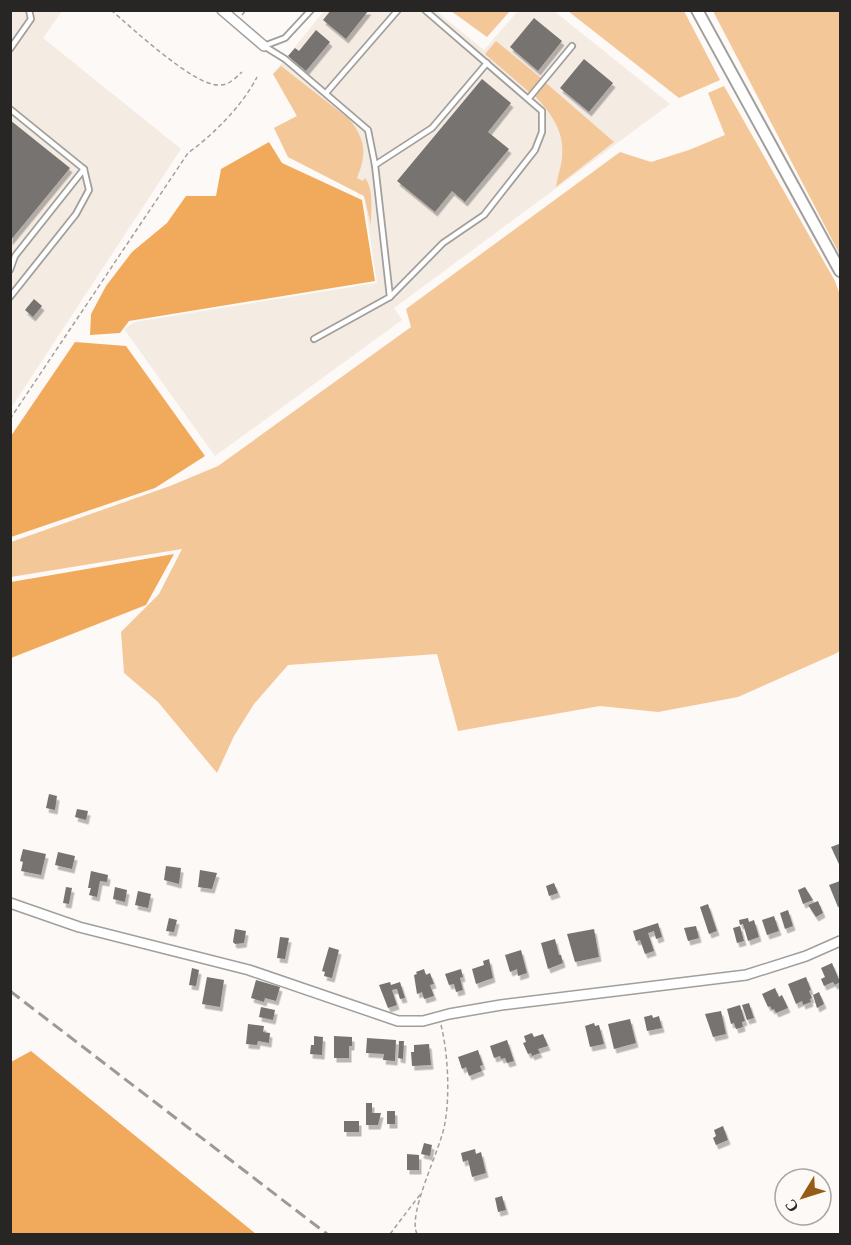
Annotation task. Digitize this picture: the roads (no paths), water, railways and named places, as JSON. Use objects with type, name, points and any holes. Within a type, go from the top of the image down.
[{"type":"street","points":[[222,10],[264,46]]},
{"type":"street","points":[[697,10],[840,272]]},
{"type":"street","points":[[10,903],[80,927],[249,970],[398,1021],[423,1021],[501,1005],[746,975],[806,956],[840,941]]},
{"type":"lane","points":[[10,50],[31,19],[29,10]]},
{"type":"lane","points":[[264,46],[285,38],[311,10]]},
{"type":"lane","points":[[327,93],[398,10]]},
{"type":"lane","points":[[314,339],[390,297],[443,243],[484,215],[536,150],[542,132],[542,111],[425,10]]},
{"type":"lane","points":[[264,46],[285,59],[368,130],[375,165],[390,297]]},
{"type":"lane","points":[[529,98],[572,46]]},
{"type":"lane","points":[[375,165],[432,128],[487,63]]},
{"type":"lane","points":[[10,109],[84,169],[89,190],[76,214],[10,297]]},
{"type":"lane","points":[[10,270],[15,256],[84,169]]},
{"type":"railway","points":[[10,991],[327,1234]]}]
